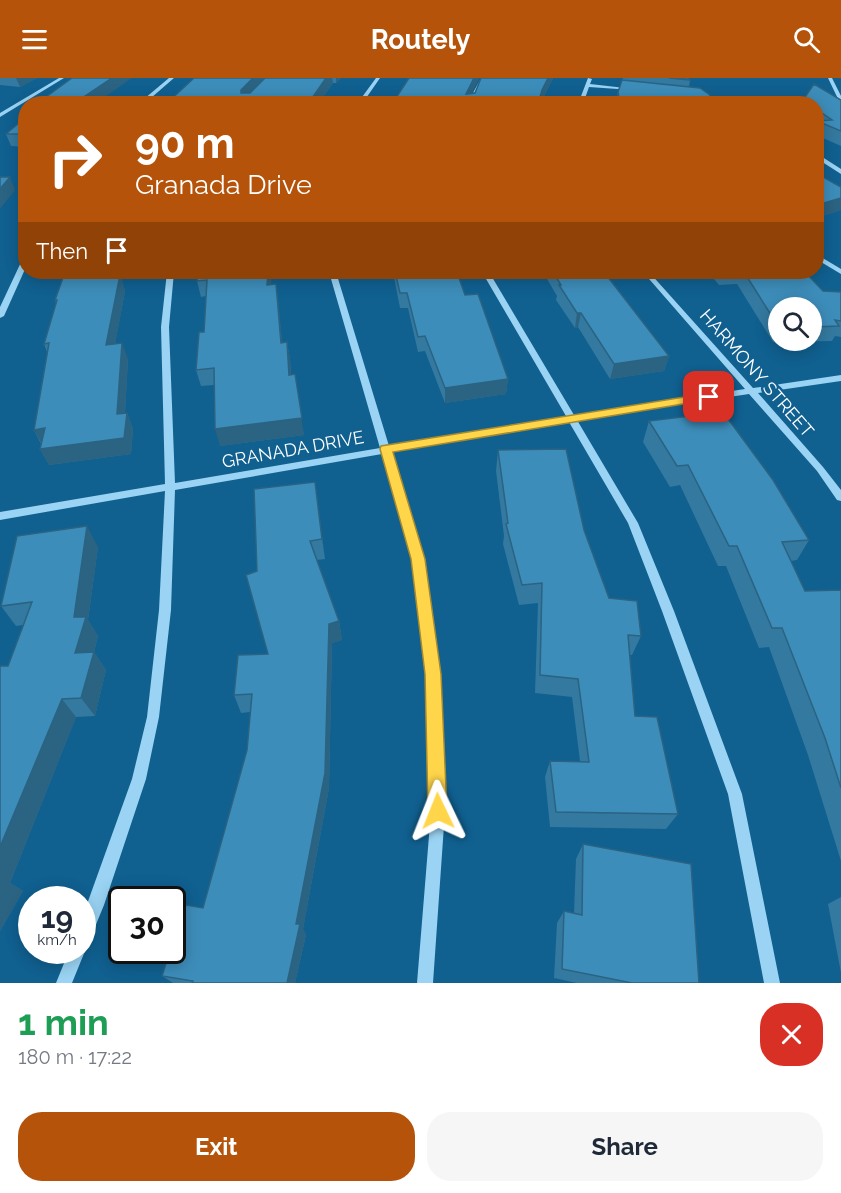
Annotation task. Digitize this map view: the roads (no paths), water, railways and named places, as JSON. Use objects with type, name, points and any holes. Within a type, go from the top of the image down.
[{"type":"street","points":[[32,96],[62,78]]},
{"type":"street","points":[[150,96],[172,78]]},
{"type":"street","points":[[364,96],[378,78]]},
{"type":"street","points":[[473,96],[483,78]]},
{"type":"street","points":[[583,96],[590,78]]},
{"type":"street","points":[[830,78],[841,100]]},
{"type":"street","points":[[587,85],[640,90]]},
{"type":"street","points":[[684,94],[693,96]]},
{"type":"street","points":[[0,115],[18,104]]},
{"type":"street","points":[[824,160],[841,172]]},
{"type":"street","points":[[824,261],[841,272]]},
{"type":"street","points":[[0,316],[18,276]]},
{"type":"street","points":[[96,905],[138,779],[153,717],[165,610],[170,487],[165,327],[169,279]]},
{"type":"street","points":[[334,279],[418,559],[433,674],[438,811],[425,983]]},
{"type":"street","points":[[489,279],[633,523],[735,794],[772,983]]},
{"type":"street","name":"HARMONY STREET","points":[[652,279],[820,469],[841,497]]},
{"type":"street","name":"GRANADA DRIVE","points":[[0,516],[386,449],[750,390],[841,378]]},
{"type":"street","points":[[64,983],[72,964]]}]
